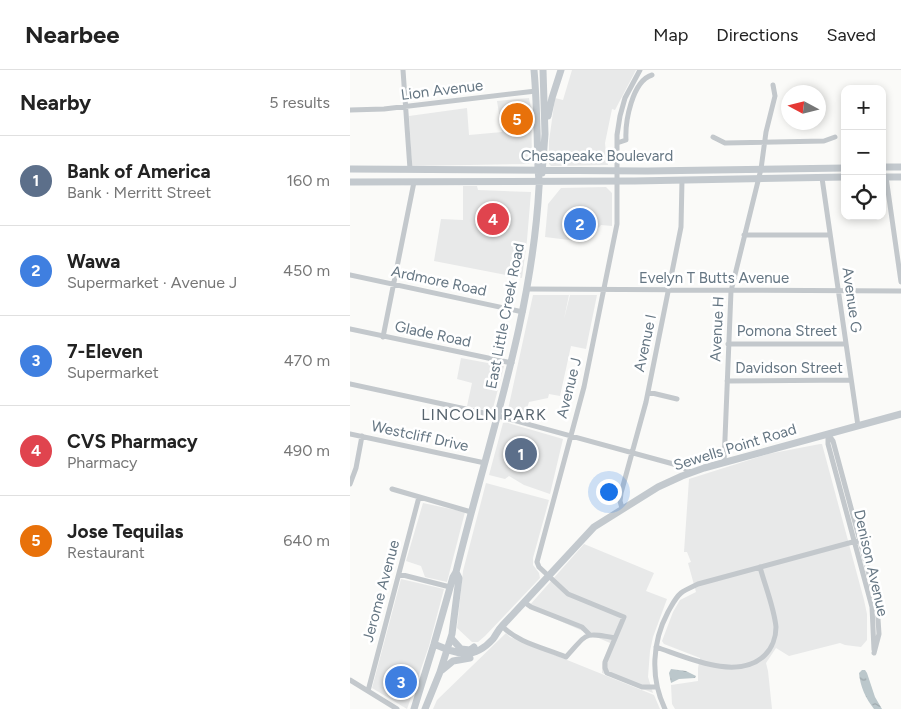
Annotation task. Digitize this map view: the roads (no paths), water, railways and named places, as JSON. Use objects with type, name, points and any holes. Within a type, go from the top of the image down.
[{"type":"main road","name":"East Little Creek Road","points":[[534,70],[540,171]]},
{"type":"main road","name":"East Little Creek Road","points":[[414,709],[456,572],[512,363],[523,312],[535,238],[545,134],[543,70]]},
{"type":"main road","points":[[545,134],[552,98],[561,70]]},
{"type":"main road","points":[[886,167],[901,167]]},
{"type":"main road","name":"Chesapeake Boulevard","points":[[350,170],[617,171],[841,168]]},
{"type":"main road","points":[[886,177],[901,177]]},
{"type":"main road","name":"Chesapeake Boulevard","points":[[350,182],[841,178]]},
{"type":"main road","name":"Sewells Point Road","points":[[482,648],[494,638],[495,633],[594,527],[622,508],[664,484],[691,472],[901,414]]},
{"type":"main road","name":"East Little Creek Road","points":[[425,709],[451,638],[455,620],[459,578],[456,572]]},
{"type":"main road","points":[[451,638],[459,648],[470,650],[495,633]]},
{"type":"main road","points":[[434,644],[463,655],[472,654],[482,648]]},
{"type":"main road","points":[[440,672],[453,661],[469,658],[482,648]]},
{"type":"street","points":[[403,70],[410,170]]},
{"type":"street","name":"Avenue J","points":[[615,638],[624,617],[572,596],[539,567],[537,559],[584,387],[617,224],[617,142],[619,123],[623,104],[640,70]]},
{"type":"street","points":[[617,142],[626,140],[626,126],[632,101],[641,81],[652,75]]},
{"type":"street","name":"Avenue H","points":[[724,463],[731,291],[761,169],[764,142],[775,96],[773,85]]},
{"type":"street","name":"Lion Avenue","points":[[350,110],[406,107],[536,91]]},
{"type":"street","points":[[713,138],[724,143],[824,141],[835,137]]},
{"type":"street","name":"Avenue G","points":[[822,178],[858,426]]},
{"type":"street","name":"Avenue I","points":[[622,508],[620,501],[648,392],[681,227],[682,180]]},
{"type":"street","points":[[383,337],[414,182]]},
{"type":"street","points":[[886,189],[901,282]]},
{"type":"street","points":[[744,235],[830,235]]},
{"type":"street","name":"Ardmore Road","points":[[350,275],[523,312]]},
{"type":"street","name":"Evelyn T Butts Avenue","points":[[527,289],[901,292]]},
{"type":"street","name":"Glade Road","points":[[350,329],[512,363]]},
{"type":"street","name":"Pomona Street","points":[[728,344],[845,344]]},
{"type":"street","name":"Davidson Street","points":[[727,381],[850,380]]},
{"type":"street","points":[[350,384],[498,416],[677,465],[691,472]]},
{"type":"street","points":[[648,392],[677,399]]},
{"type":"street","name":"Westcliff Drive","points":[[350,434],[485,463]]},
{"type":"street","name":"Denison Avenue","points":[[828,434],[833,441],[872,607],[874,653],[879,634],[878,608],[857,541]]},
{"type":"street","points":[[350,484],[356,468],[362,436]]},
{"type":"street","points":[[392,490],[471,512]]},
{"type":"street","name":"Jerome Avenue","points":[[368,691],[419,497]]},
{"type":"street","points":[[665,709],[657,687],[654,662],[656,647],[666,616],[674,600],[682,592],[698,584],[857,541]]},
{"type":"street","points":[[656,647],[714,666],[742,666],[759,660],[771,647],[776,629],[760,567]]},
{"type":"street","points":[[398,574],[450,587]]},
{"type":"street","points":[[524,602],[531,607],[582,627],[589,634]]},
{"type":"street","points":[[502,626],[508,633],[518,638],[566,657],[585,636],[591,633],[615,638],[605,662],[605,670],[612,675],[642,687],[657,687]]},
{"type":"street","points":[[350,680],[397,709]]},
{"type":"water","points":[[671,669],[686,671],[696,676],[695,678],[679,679],[671,683],[669,673]]},
{"type":"water","points":[[865,670],[867,673],[875,697],[882,709],[874,709],[866,697],[859,673]]},
{"type":"place","name":"Jose Tequilas","points":[[517,119]]},
{"type":"place","name":"CVS Pharmacy","points":[[493,219]]},
{"type":"place","name":"Wawa","points":[[580,224]]},
{"type":"place","name":"Bank of America","points":[[521,454]]},
{"type":"place","name":"7-Eleven","points":[[401,682]]},
{"type":"district","name":"LINCOLN PARK","points":[[484,414]]}]
